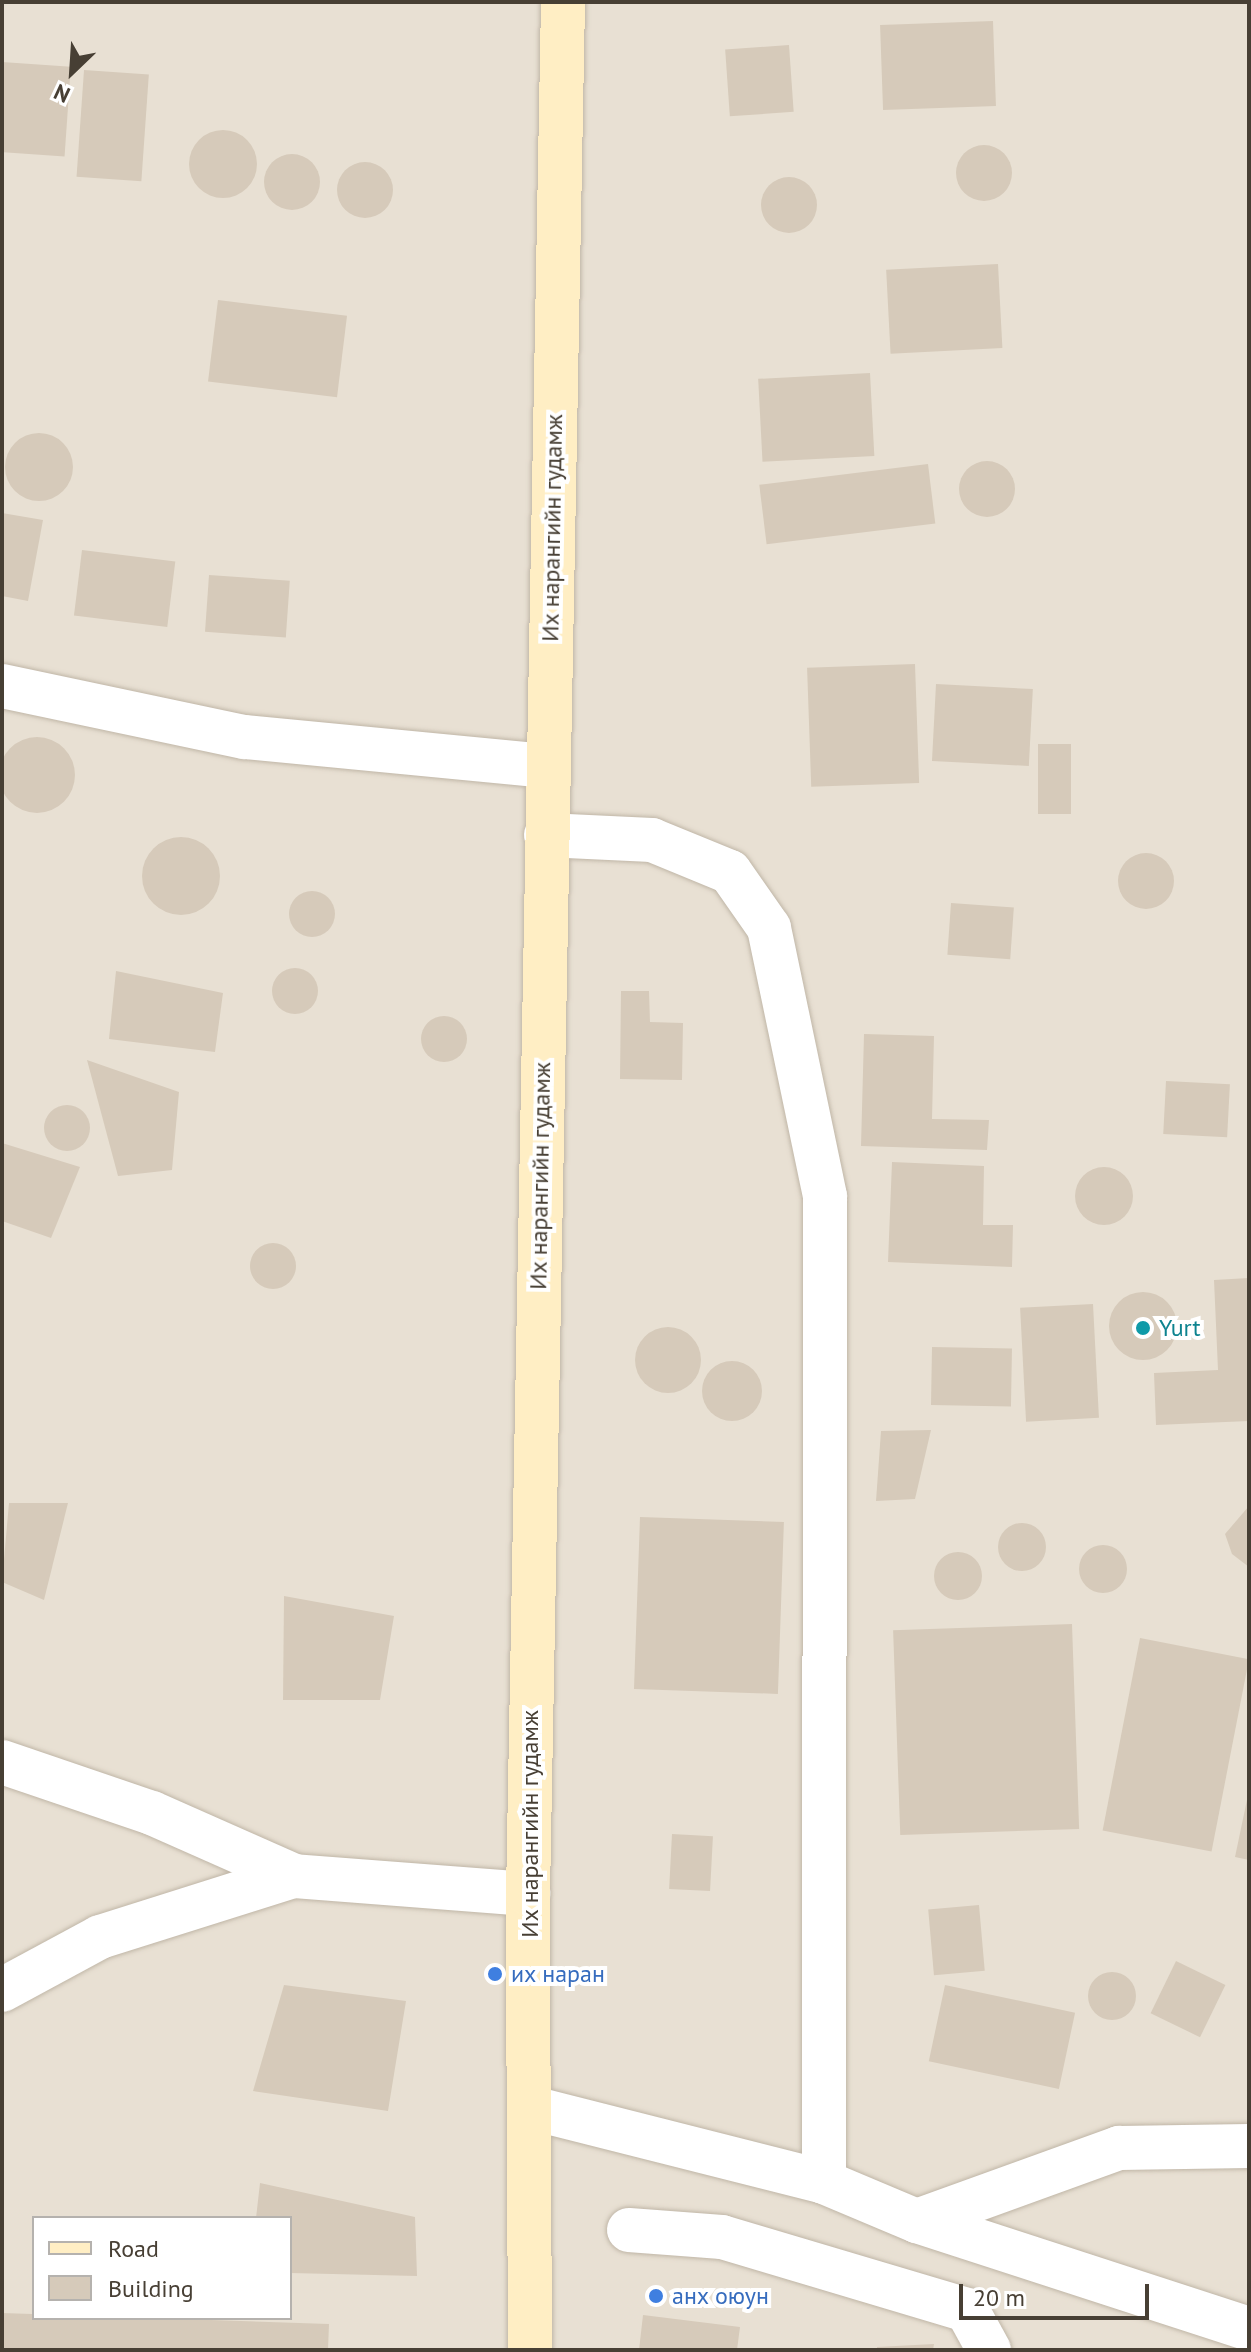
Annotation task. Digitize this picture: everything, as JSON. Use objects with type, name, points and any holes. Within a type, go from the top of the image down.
[{"type":"main road","name":"Их нарангийн гудамж","points":[[530,2350],[532,2108],[528,1894],[563,2]]},
{"type":"street","points":[[2,686],[245,737],[547,766]]},
{"type":"street","points":[[546,835],[652,840],[730,872],[769,928],[825,1196],[824,2182]]},
{"type":"street","points":[[2,1762],[152,1813],[294,1876],[528,1894]]},
{"type":"street","points":[[2,1990],[100,1937],[294,1876]]},
{"type":"street","points":[[532,2108],[824,2182],[917,2221],[1249,2329]]},
{"type":"street","points":[[917,2221],[1119,2148],[1249,2146]]},
{"type":"street","points":[[629,2230],[722,2237],[967,2310],[989,2350]]},
{"type":"shaded area","points":[[2,2],[1249,2],[1249,2350],[2,2350]]},
{"type":"building","points":[[993,21],[996,106],[883,110],[880,25]]},
{"type":"building","points":[[789,45],[794,112],[730,116],[725,49]]},
{"type":"building","points":[[2,62],[71,67],[65,157],[2,152]]},
{"type":"building","points":[[84,70],[149,75],[141,181],[77,177]]},
{"type":"building","points":[[223,130],[247,140],[257,164],[247,188],[223,198],[199,188],[189,164],[199,140]]},
{"type":"building","points":[[984,145],[1004,153],[1012,173],[1004,193],[984,201],[964,193],[956,173],[964,153]]},
{"type":"building","points":[[292,154],[312,162],[320,182],[312,202],[292,210],[272,202],[264,182],[272,162]]},
{"type":"building","points":[[365,162],[385,170],[393,190],[385,210],[365,218],[345,210],[337,190],[345,170]]},
{"type":"building","points":[[789,177],[809,185],[817,205],[809,225],[789,233],[769,225],[761,205],[769,185]]},
{"type":"building","points":[[998,264],[1002,348],[891,354],[886,270]]},
{"type":"building","points":[[218,300],[347,316],[337,397],[208,381]]},
{"type":"building","points":[[870,373],[874,456],[762,462],[758,379]]},
{"type":"building","points":[[39,433],[63,443],[73,467],[63,491],[39,501],[15,491],[5,467],[15,443]]},
{"type":"building","points":[[987,461],[1007,469],[1015,489],[1007,509],[987,517],[967,509],[959,489],[967,469]]},
{"type":"building","points":[[928,464],[935,524],[767,544],[759,485]]},
{"type":"building","points":[[2,513],[43,520],[28,601],[2,596]]},
{"type":"building","points":[[82,550],[175,561],[167,627],[74,616]]},
{"type":"building","points":[[209,575],[290,581],[286,638],[205,632]]},
{"type":"building","points":[[915,664],[919,783],[811,787],[807,668]]},
{"type":"building","points":[[936,684],[1033,689],[1029,766],[932,761]]},
{"type":"building","points":[[37,737],[52,740],[64,748],[72,760],[75,775],[72,790],[64,802],[52,810],[37,813],[22,810],[10,802],[2,790],[-1,775],[2,760],[10,748],[22,740]]},
{"type":"building","points":[[1038,744],[1071,744],[1071,814],[1038,814]]},
{"type":"building","points":[[181,837],[196,840],[213,854],[220,876],[217,891],[203,908],[181,915],[166,912],[149,898],[142,876],[145,861],[159,844]]},
{"type":"building","points":[[1146,853],[1166,861],[1174,881],[1166,901],[1146,909],[1126,901],[1118,881],[1126,861]]},
{"type":"building","points":[[312,891],[321,892],[328,898],[334,905],[334,923],[328,930],[321,936],[312,937],[303,936],[296,930],[290,923],[289,914],[290,905],[296,898],[303,892]]},
{"type":"building","points":[[951,903],[1014,907],[1010,959],[947,955]]},
{"type":"building","points":[[295,968],[312,974],[318,991],[312,1008],[295,1014],[278,1008],[272,991],[278,974]]},
{"type":"building","points":[[116,971],[223,993],[215,1052],[109,1039]]},
{"type":"building","points":[[621,991],[649,991],[650,1022],[683,1023],[682,1080],[620,1079]]},
{"type":"building","points":[[444,1016],[453,1017],[460,1023],[466,1030],[466,1048],[460,1055],[453,1061],[444,1062],[435,1061],[428,1055],[422,1048],[421,1039],[422,1030],[428,1023],[435,1017]]},
{"type":"building","points":[[864,1034],[934,1036],[932,1119],[989,1120],[987,1150],[861,1146]]},
{"type":"building","points":[[87,1060],[179,1092],[172,1170],[118,1176]]},
{"type":"building","points":[[1166,1081],[1230,1084],[1227,1137],[1163,1134]]},
{"type":"building","points":[[67,1105],[83,1112],[90,1128],[83,1144],[67,1151],[51,1144],[44,1128],[51,1112]]},
{"type":"building","points":[[2,1143],[80,1167],[51,1238],[2,1221]]},
{"type":"building","points":[[892,1162],[984,1166],[983,1225],[1013,1225],[1012,1267],[888,1262]]},
{"type":"building","points":[[1104,1167],[1125,1175],[1133,1196],[1125,1217],[1104,1225],[1083,1217],[1075,1196],[1083,1175]]},
{"type":"building","points":[[273,1243],[290,1249],[296,1266],[290,1283],[273,1289],[256,1283],[250,1266],[256,1249]]},
{"type":"building","points":[[1249,1278],[1249,1421],[1156,1425],[1154,1373],[1218,1370],[1214,1280]]},
{"type":"building","name":"Yurt","points":[[1143,1292],[1167,1302],[1177,1326],[1167,1350],[1143,1360],[1119,1350],[1109,1326],[1119,1302]]},
{"type":"building","points":[[1093,1304],[1099,1418],[1026,1422],[1020,1308]]},
{"type":"building","points":[[674,1327],[692,1336],[699,1347],[699,1373],[692,1384],[681,1391],[662,1393],[644,1384],[637,1373],[635,1354],[644,1336],[655,1329]]},
{"type":"building","points":[[932,1347],[1012,1348],[1011,1406],[931,1405]]},
{"type":"building","points":[[732,1361],[753,1370],[762,1391],[753,1412],[732,1421],[711,1412],[702,1391],[711,1370]]},
{"type":"building","points":[[931,1430],[915,1499],[876,1501],[881,1431]]},
{"type":"building","points":[[9,1503],[68,1503],[44,1600],[2,1582]]},
{"type":"building","points":[[1249,1506],[1249,1567],[1232,1554],[1225,1534]]},
{"type":"building","points":[[640,1517],[784,1522],[778,1694],[634,1689]]},
{"type":"building","points":[[1022,1523],[1039,1530],[1046,1547],[1039,1564],[1022,1571],[1005,1564],[998,1547],[1005,1530]]},
{"type":"building","points":[[1103,1545],[1120,1552],[1127,1569],[1120,1586],[1103,1593],[1086,1586],[1079,1569],[1086,1552]]},
{"type":"building","points":[[958,1552],[975,1559],[982,1576],[975,1593],[958,1600],[941,1593],[934,1576],[941,1559]]},
{"type":"building","points":[[284,1596],[394,1616],[380,1700],[283,1700]]},
{"type":"building","points":[[1072,1624],[1079,1829],[900,1835],[893,1630]]},
{"type":"building","points":[[1140,1638],[1249,1659],[1212,1852],[1103,1830]]},
{"type":"building","points":[[1249,1795],[1249,1860],[1235,1857]]},
{"type":"building","points":[[672,1834],[713,1836],[710,1891],[669,1889]]},
{"type":"building","points":[[979,1905],[985,1971],[934,1975],[928,1909]]},
{"type":"building","points":[[1176,1961],[1225,1985],[1200,2037],[1151,2013]]},
{"type":"building","points":[[1112,1972],[1129,1979],[1136,1996],[1129,2013],[1112,2020],[1095,2013],[1088,1996],[1095,1979]]},
{"type":"building","points":[[284,1985],[406,2001],[388,2111],[253,2091]]},
{"type":"building","points":[[945,1985],[1075,2013],[1059,2089],[929,2061]]},
{"type":"building","points":[[260,2183],[415,2217],[417,2276],[292,2273],[292,2216],[256,2216]]},
{"type":"building","points":[[2,2313],[32,2314],[32,2320],[329,2324],[328,2350],[2,2350]]},
{"type":"building","points":[[643,2315],[740,2327],[737,2350],[639,2350]]},
{"type":"building","points":[[934,2344],[933,2350],[877,2350],[877,2347]]},
{"type":"place","name":"Yurt","points":[[1143,1328]]},
{"type":"place","name":"их наран","points":[[495,1974]]},
{"type":"place","name":"анх оюун","points":[[656,2296]]}]
